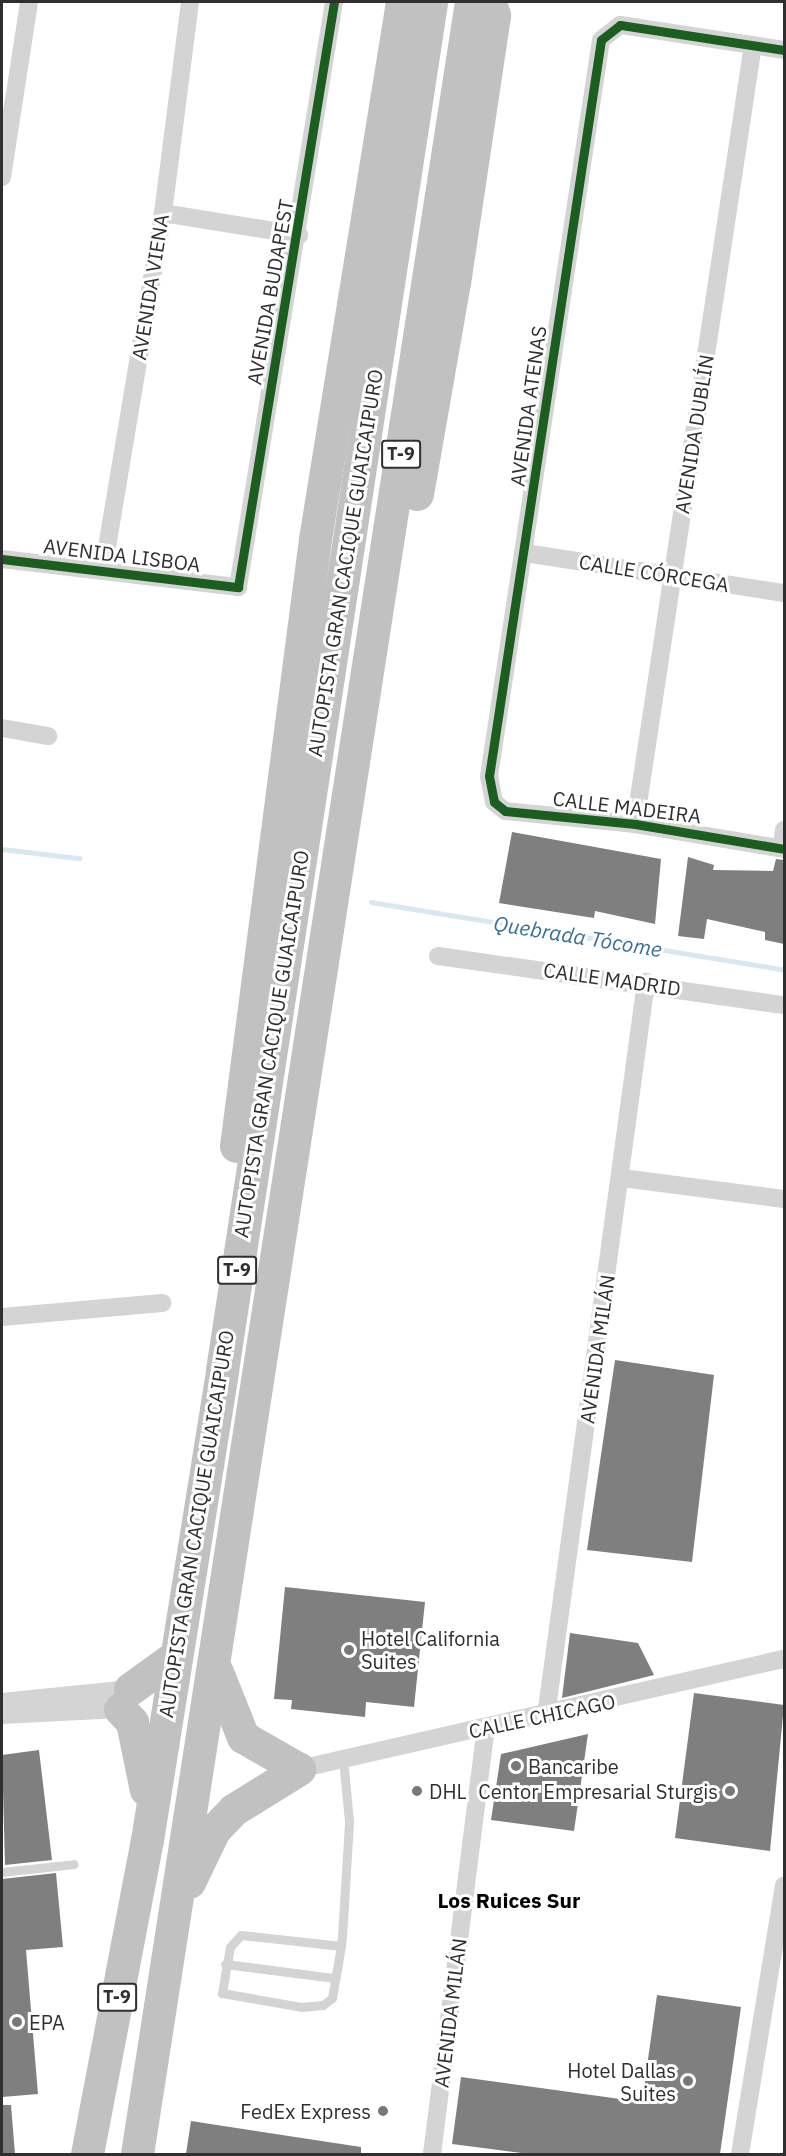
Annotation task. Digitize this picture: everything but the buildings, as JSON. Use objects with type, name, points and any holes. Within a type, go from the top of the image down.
[{"type":"highway","points":[[315,539],[327,408],[385,2]]},
{"type":"highway","points":[[222,1370],[225,1235],[315,539],[402,2]]},
{"type":"highway","name":"AUTOPISTA GRAN CACIQUE GUAICAIPURO","points":[[87,2154],[147,1840],[173,1658],[222,1370],[431,2]]},
{"type":"highway","name":"AUTOPISTA GRAN CACIQUE GUAICAIPURO","points":[[137,2154],[329,907],[349,873],[454,283],[485,6]]},
{"type":"highway","points":[[147,1840],[146,1785],[125,1699],[173,1658]]},
{"type":"highway","points":[[173,1915],[214,1830],[233,1810],[299,1769],[243,1737],[221,1694],[214,1660]]},
{"type":"street","points":[[2,177],[29,2]]},
{"type":"street","name":"AVENIDA VIENA","points":[[103,571],[163,213],[190,2]]},
{"type":"street","name":"AVENIDA BUDAPEST","points":[[238,587],[299,235],[334,2]]},
{"type":"street","name":"AVENIDA ATENAS","points":[[489,776],[525,553],[601,40],[620,25],[753,45]]},
{"type":"street","points":[[753,45],[784,50]]},
{"type":"street","name":"AVENIDA DUBLÍN","points":[[635,824],[753,45]]},
{"type":"street","points":[[163,213],[299,235]]},
{"type":"street","name":"CALLE CÓRCEGA","points":[[525,553],[784,593]]},
{"type":"street","name":"AVENIDA LISBOA","points":[[2,559],[238,587]]},
{"type":"street","points":[[2,728],[48,736]]},
{"type":"street","name":"CALLE MADEIRA","points":[[489,776],[494,802],[505,811],[784,842]]},
{"type":"street","name":"CALLE MADRID","points":[[438,956],[646,982],[784,1005]]},
{"type":"street","name":"AVENIDA MILÁN","points":[[546,1716],[622,1178],[646,982]]},
{"type":"street","points":[[622,1178],[784,1199]]},
{"type":"street","points":[[2,1317],[162,1303]]},
{"type":"street","name":"CALLE CHICAGO","points":[[299,1769],[546,1716],[784,1659]]},
{"type":"street","points":[[2,1702],[125,1699]]},
{"type":"street","points":[[2,1715],[125,1699]]},
{"type":"street","name":"AVENIDA MILÁN","points":[[432,2154],[486,1729]]},
{"type":"street","points":[[740,2154],[784,1886]]},
{"type":"lane","points":[[340,1946],[241,1935],[233,1940],[225,1964],[222,1994],[248,2001],[323,2005],[332,1998],[340,1946],[350,1821],[343,1759]]},
{"type":"lane","points":[[2,1872],[74,1864]]},
{"type":"lane","points":[[225,1964],[335,1978]]},
{"type":"waterway","name":"Quebrada Tócome","points":[[2,849],[79,858]]},
{"type":"waterway","name":"Quebrada Tócome","points":[[371,902],[784,970]]},
{"type":"cycle path","points":[[2,559],[238,587],[334,2]]},
{"type":"cycle path","points":[[784,50],[620,25],[601,40],[489,776],[494,802],[505,811],[635,824],[784,849]]},
{"type":"place","name":"Hotel California Suites","points":[[349,1650]]},
{"type":"place","name":"Bancaribe","points":[[516,1766]]},
{"type":"place","name":"DHL","points":[[417,1791]]},
{"type":"place","name":"Centor Empresarial Sturgis","points":[[730,1791]]},
{"type":"place","name":"EPA","points":[[17,2022]]},
{"type":"place","name":"Hotel Dallas Suites","points":[[688,2081]]},
{"type":"place","name":"FedEx Express","points":[[383,2111]]},
{"type":"district","name":"Los Ruices Sur","points":[[509,1900]]}]
